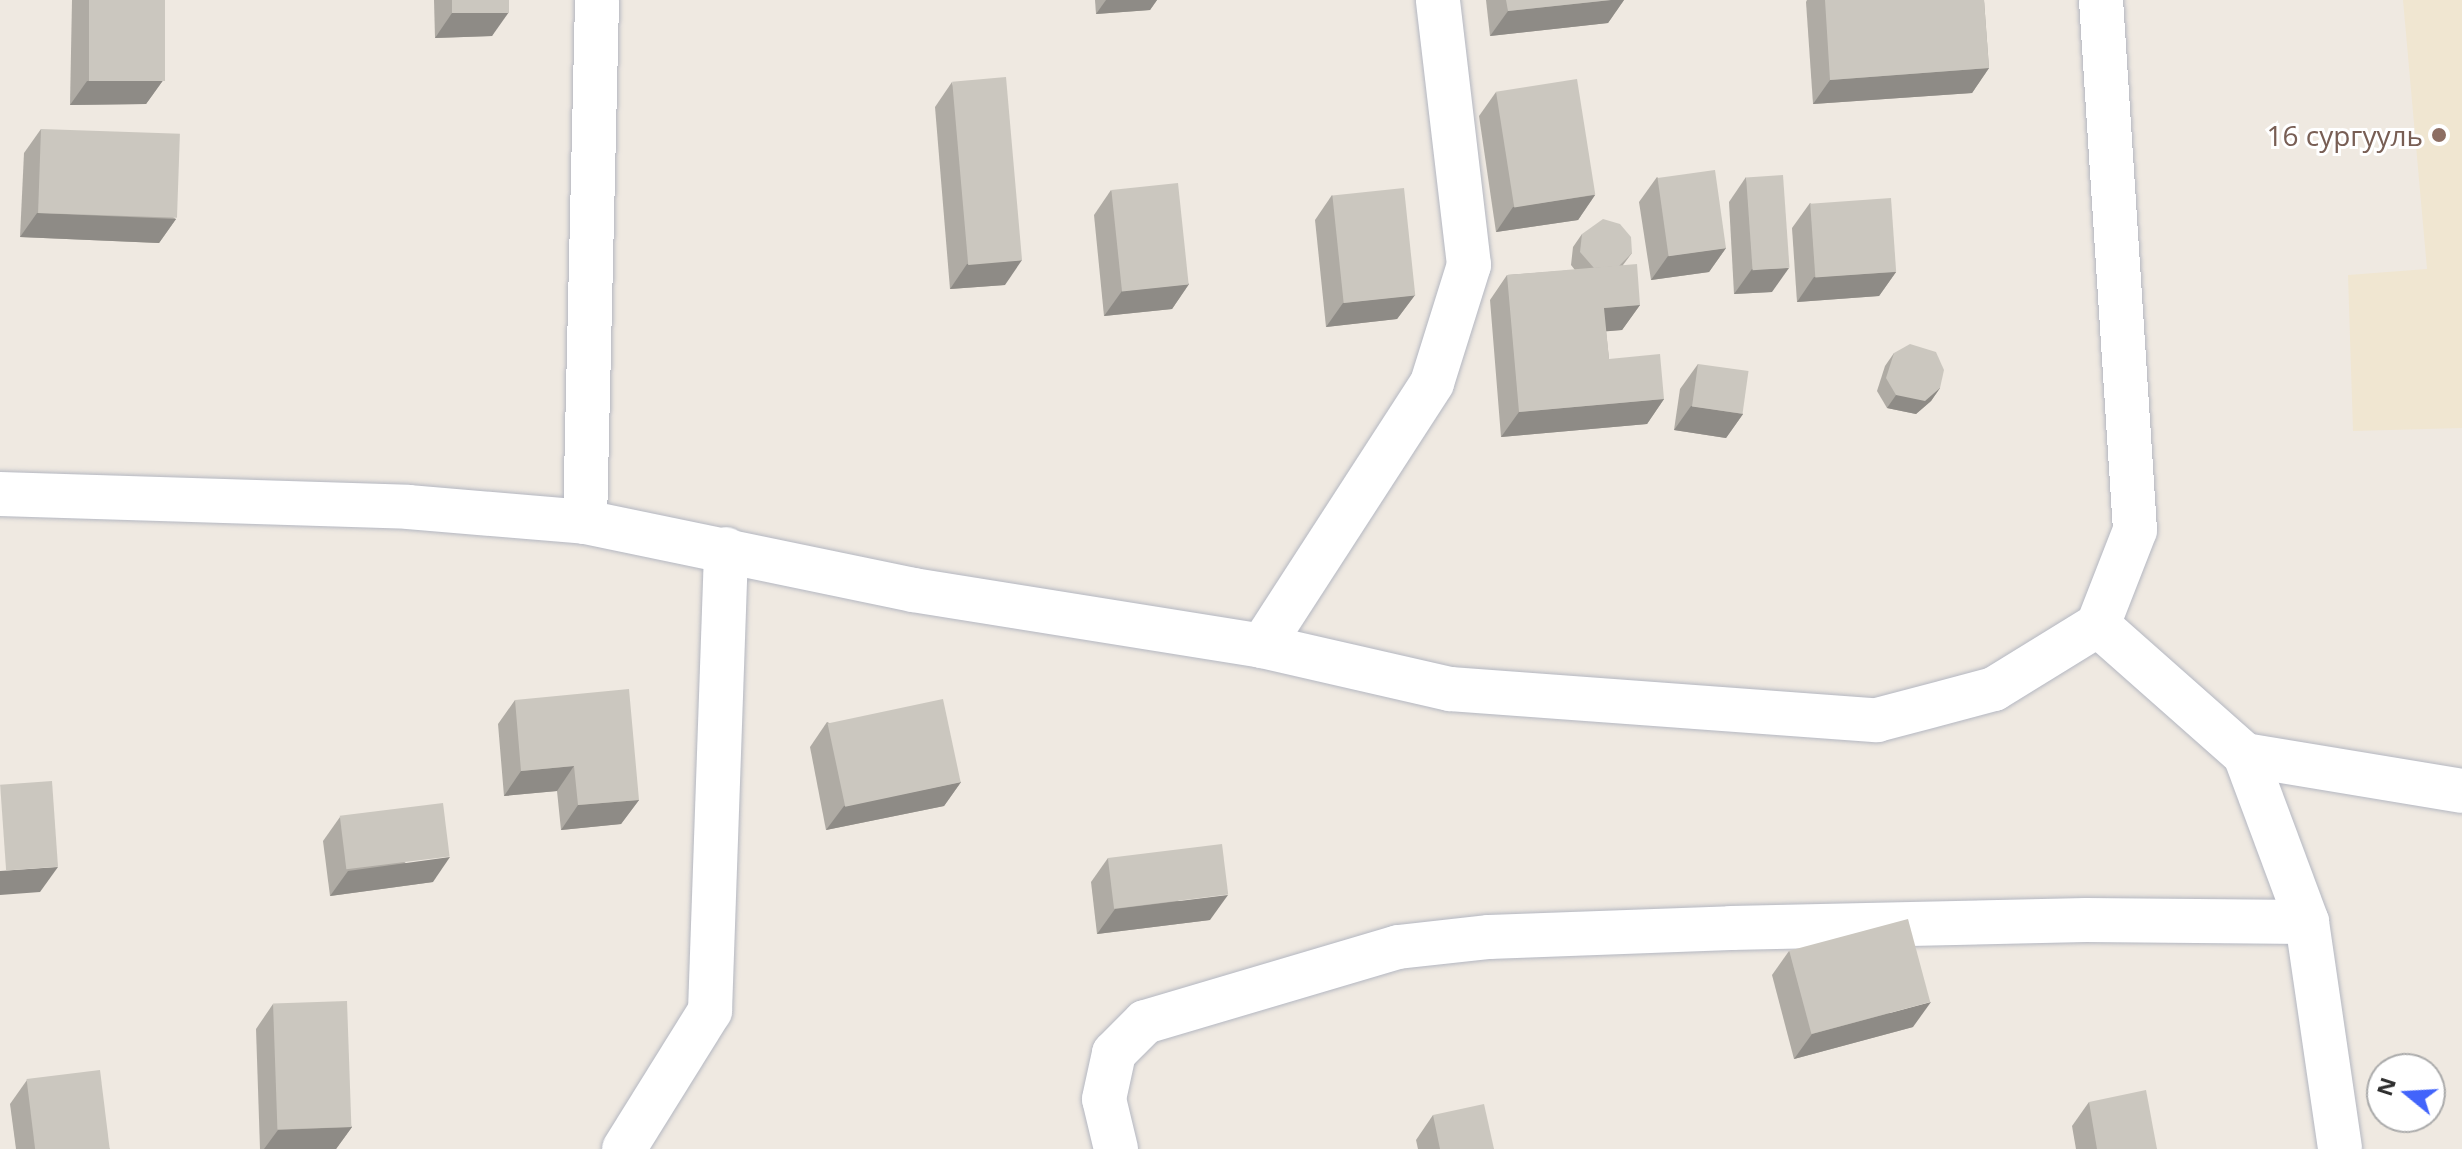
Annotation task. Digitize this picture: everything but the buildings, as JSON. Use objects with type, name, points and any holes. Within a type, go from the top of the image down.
[{"type":"street","points":[[585,522],[597,0]]},
{"type":"street","points":[[1262,646],[1432,383],[1469,265],[1438,0]]},
{"type":"street","points":[[0,494],[408,507],[585,522],[913,590],[1262,646],[1450,689],[1877,720],[1994,689],[2098,625],[2135,530],[2101,0]]},
{"type":"street","points":[[624,1149],[710,1011],[726,549]]},
{"type":"street","points":[[2098,625],[2245,755],[2307,922],[2340,1149]]},
{"type":"street","points":[[2245,755],[2462,791]]},
{"type":"street","points":[[1116,1149],[1104,1099],[1114,1053],[1145,1022],[1398,947],[1489,937],[1731,928],[2086,920],[2307,922]]},
{"type":"shaded area","name":"16 сургууль","points":[[2403,0],[2462,0],[2462,428],[2353,431],[2348,275],[2427,269]]},
{"type":"place","name":"16 сургууль","points":[[2439,135]]}]
